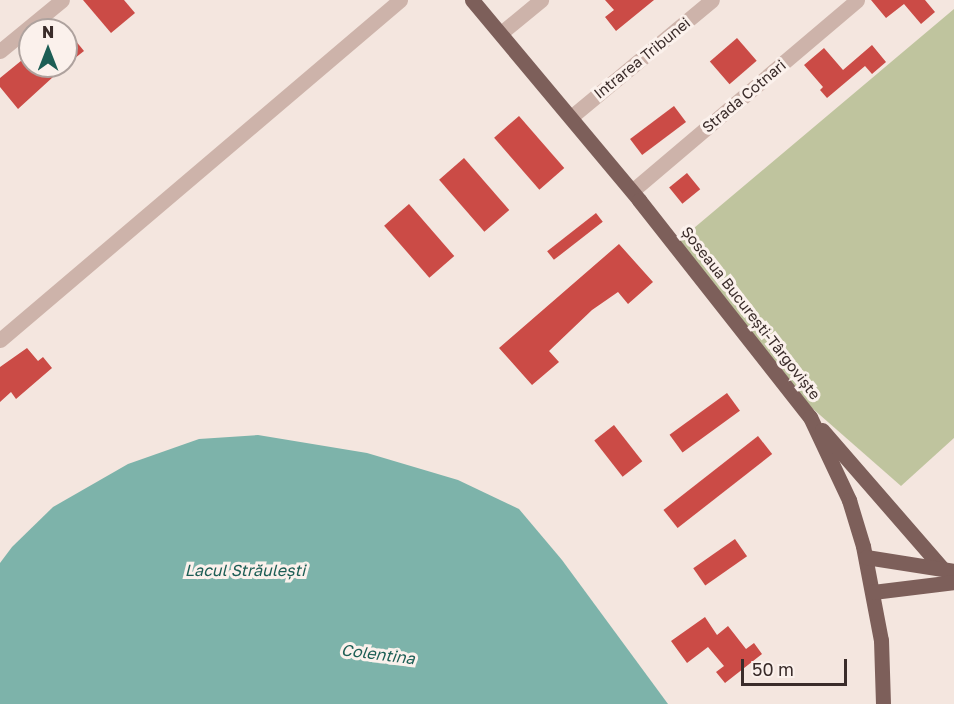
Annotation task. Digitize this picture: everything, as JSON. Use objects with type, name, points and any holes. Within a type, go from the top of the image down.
[{"type":"main road","name":"Șoseaua București-Târgoviște","points":[[472,0],[632,191],[810,417],[849,500],[866,557],[881,640],[883,704]]},
{"type":"main road","points":[[810,417],[948,570]]},
{"type":"main road","points":[[866,557],[948,570]]},
{"type":"main road","points":[[873,592],[954,582]]},
{"type":"street","points":[[0,51],[62,0]]},
{"type":"street","points":[[0,340],[400,0]]},
{"type":"street","points":[[501,33],[541,0]]},
{"type":"street","name":"Intrarea Tribunei","points":[[571,117],[712,0]]},
{"type":"street","name":"Strada Cotnari","points":[[632,191],[849,2]]},
{"type":"green space","points":[[954,9],[954,438],[901,486],[788,387],[675,244]]},
{"type":"water","name":"Lacul Străulești","points":[[258,435],[367,453],[458,480],[519,509],[562,560],[668,704],[0,704],[0,563],[12,547],[53,507],[128,464],[199,439]]},
{"type":"building","points":[[83,0],[124,0],[135,13],[111,33]]},
{"type":"building","points":[[605,0],[654,0],[616,31],[605,17],[614,10]]},
{"type":"building","points":[[871,0],[925,0],[935,12],[921,24],[904,4],[886,18]]},
{"type":"building","points":[[737,38],[757,61],[730,84],[710,62]]},
{"type":"building","points":[[78,44],[84,51],[78,56]]},
{"type":"building","points":[[872,45],[886,62],[872,74],[865,66],[827,98],[820,90],[823,87],[804,65],[824,48],[843,70]]},
{"type":"building","points":[[18,63],[18,78],[52,78],[18,109],[0,87],[0,78]]},
{"type":"building","points":[[674,106],[686,122],[642,155],[630,139]]},
{"type":"building","points":[[519,116],[564,168],[539,190],[494,138]]},
{"type":"building","points":[[464,158],[509,210],[484,232],[439,180]]},
{"type":"building","points":[[687,173],[700,189],[682,204],[669,187]]},
{"type":"building","points":[[409,204],[454,256],[429,278],[384,226]]},
{"type":"building","points":[[596,213],[603,222],[554,260],[547,251]]},
{"type":"building","points":[[619,244],[653,282],[628,304],[618,292],[592,310],[549,351],[559,362],[532,385],[499,348]]},
{"type":"building","points":[[27,348],[38,361],[43,357],[52,368],[16,399],[11,392],[0,402],[0,367]]},
{"type":"building","points":[[727,393],[740,411],[682,453],[670,435]]},
{"type":"building","points":[[614,425],[642,461],[623,477],[594,440]]},
{"type":"building","points":[[758,436],[772,454],[678,528],[663,510]]},
{"type":"building","points":[[735,539],[747,556],[705,585],[693,568]]},
{"type":"building","points":[[705,617],[717,635],[728,626],[746,649],[754,643],[762,654],[725,683],[716,672],[724,666],[708,647],[687,663],[671,641]]},
{"type":"water label","name":"Colentina","points":[[378,654]]}]
